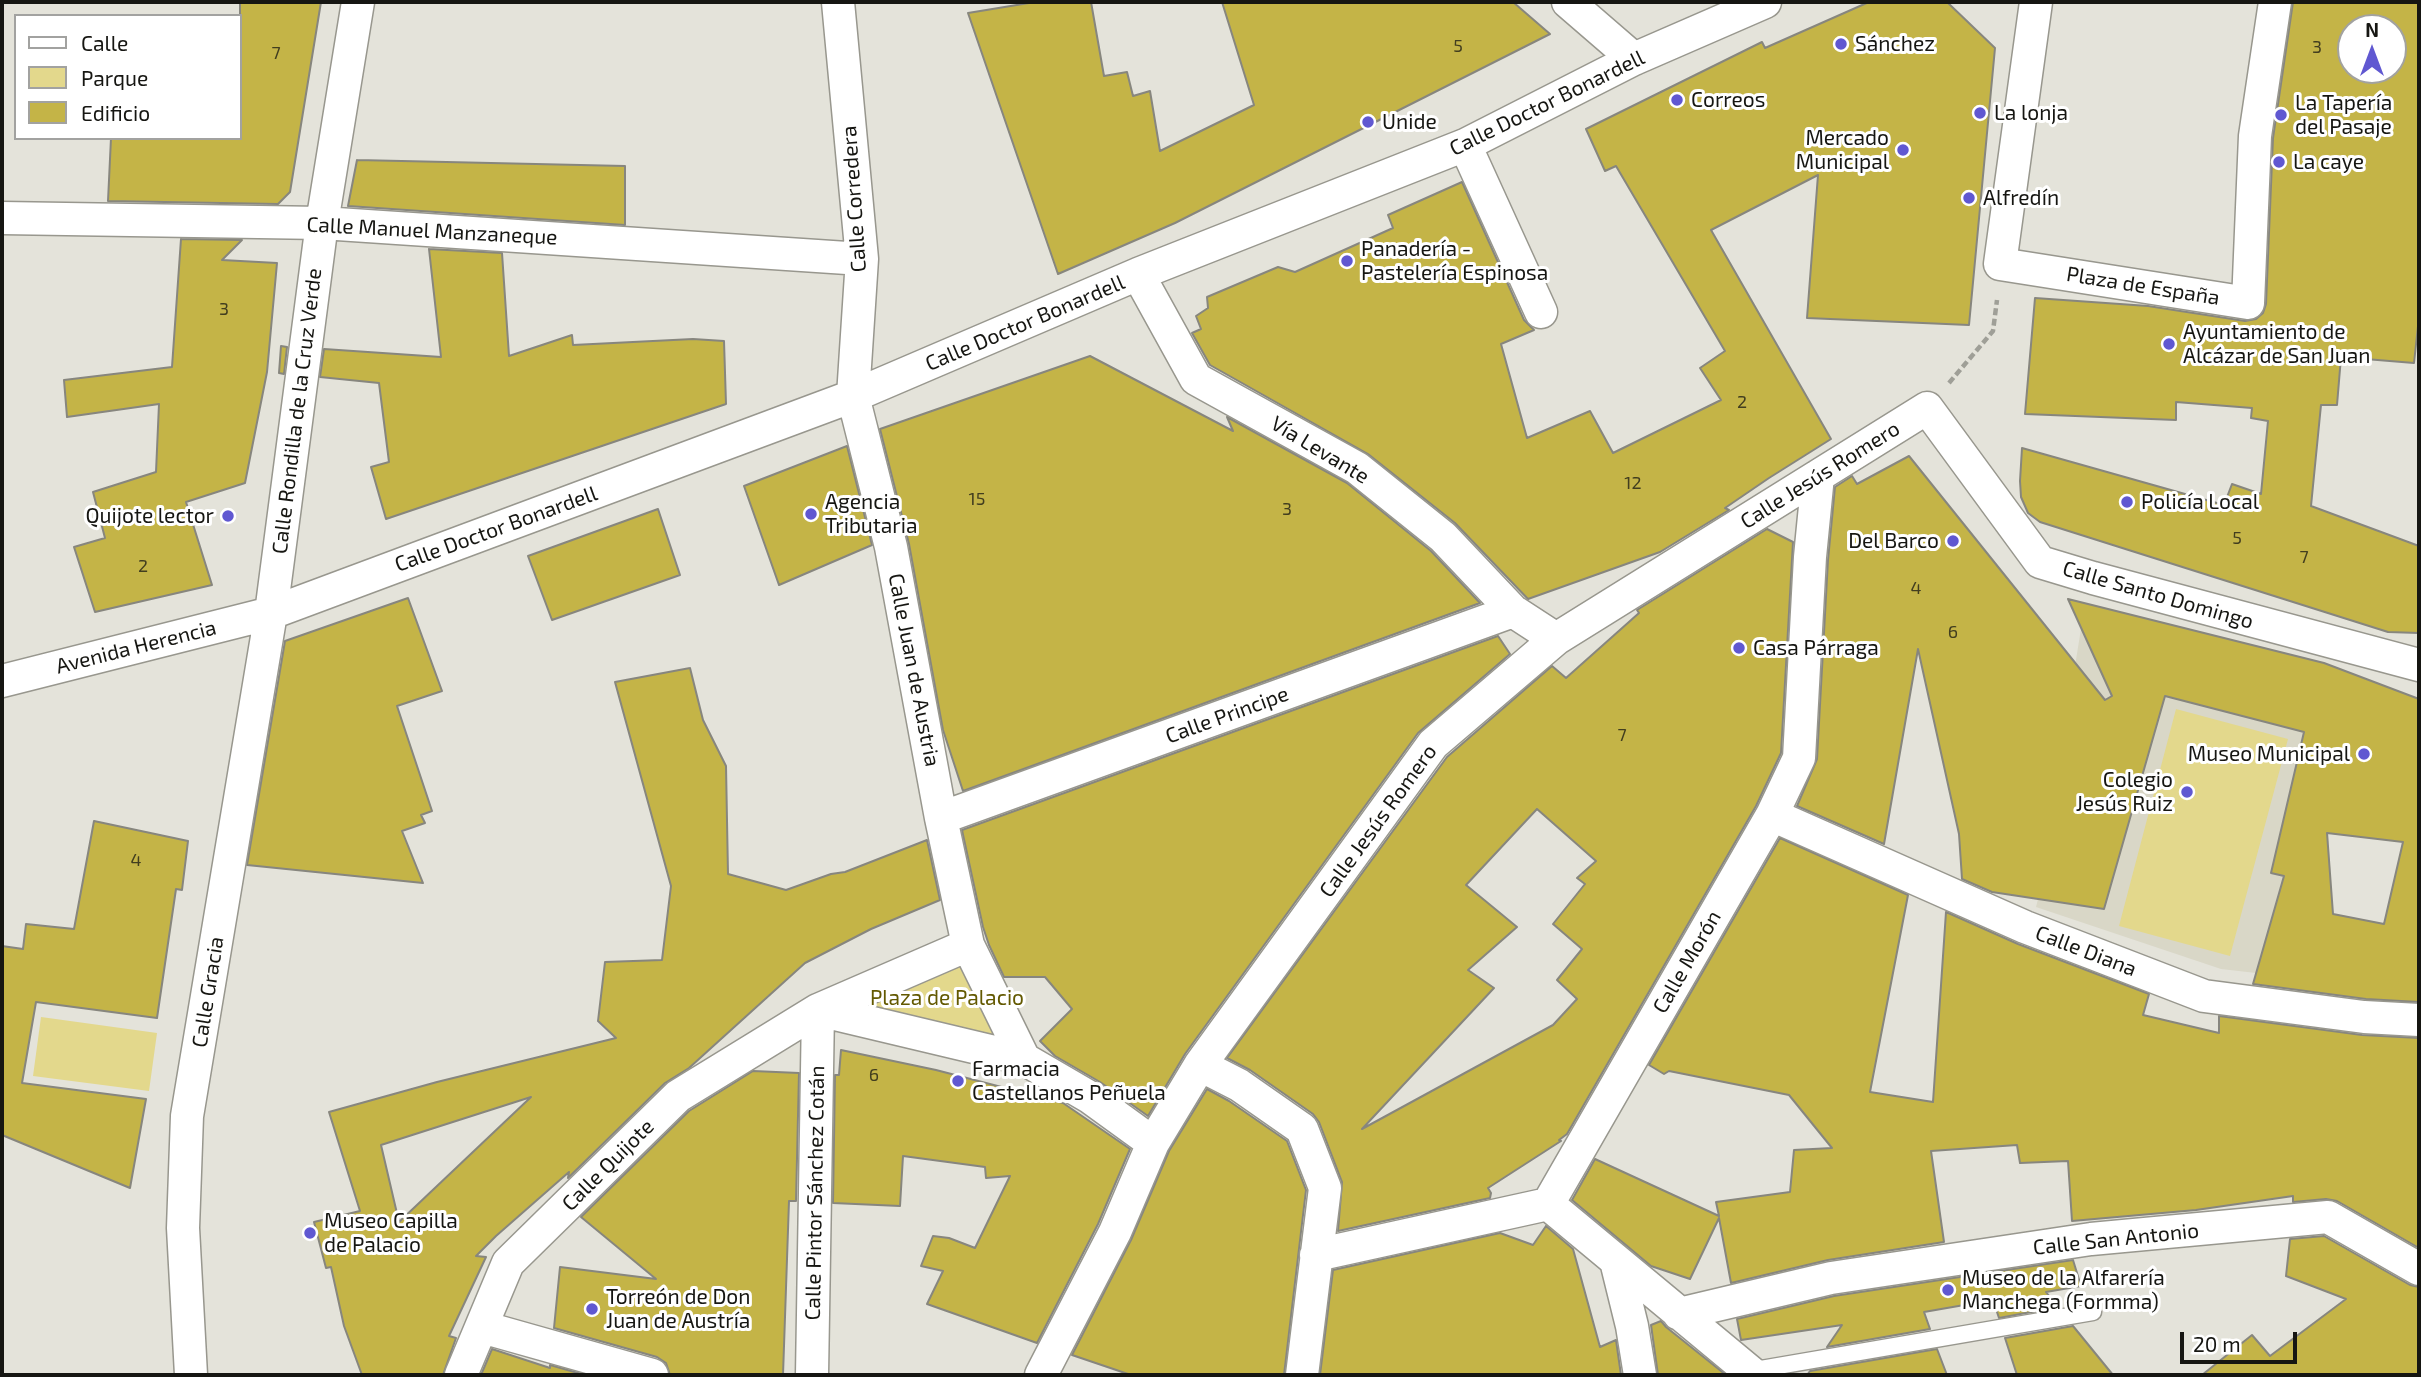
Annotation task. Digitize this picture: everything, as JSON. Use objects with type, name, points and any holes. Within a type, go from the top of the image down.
[{"type":"street","name":"Calle Rondilla de la Cruz Verde","points":[[271,613],[322,223],[358,2]]},
{"type":"street","name":"Calle Corredera","points":[[838,2],[862,259],[853,396]]},
{"type":"street","points":[[1568,2],[1634,59]]},
{"type":"street","name":"Calle Doctor Bonardell","points":[[271,613],[853,396],[1138,274],[1465,145],[1634,59],[1765,2]]},
{"type":"street","name":"Plaza de España","points":[[2036,2],[2000,264],[2248,303],[2255,136],[2275,2]]},
{"type":"street","points":[[1465,145],[1541,312]]},
{"type":"street","name":"Calle Manuel Manzaneque","points":[[2,218],[322,223],[862,259]]},
{"type":"street","name":"Vía Levante","points":[[1138,274],[1196,379],[1357,468],[1443,537],[1513,611],[1556,639]]},
{"type":"street","name":"Calle Juan de Austria","points":[[853,396],[891,547],[968,944]]},
{"type":"street","name":"Calle Jesús Romero","points":[[1055,1373],[1153,1143],[1200,1065],[1433,744],[1556,639],[1927,408]]},
{"type":"street","name":"Calle Santo Domingo","points":[[1927,408],[2040,562],[2419,665]]},
{"type":"street","name":"Calle Morón","points":[[1548,1203],[1772,815],[1799,758],[1810,557],[1818,476]]},
{"type":"street","name":"Calle Principe","points":[[942,818],[1513,611]]},
{"type":"street","name":"Avenida Herencia","points":[[2,681],[271,613]]},
{"type":"street","name":"Calle Gracia","points":[[191,1375],[183,1228],[187,1116],[271,613]]},
{"type":"street","name":"Calle Diana","points":[[1772,815],[2025,928],[2204,996],[2364,1017],[2419,1020]]},
{"type":"street","points":[[818,1010],[968,944],[1024,1059]]},
{"type":"street","points":[[818,1010],[1024,1059],[1091,1098],[1153,1143]]},
{"type":"street","name":"Calle Quijote","points":[[461,1375],[508,1263],[678,1096],[818,1010]]},
{"type":"street","name":"Calle Pintor Sánchez Cotán","points":[[813,1375],[818,1010]]},
{"type":"street","points":[[1200,1065],[1239,1085],[1302,1129],[1325,1188],[1302,1375]]},
{"type":"street","points":[[1316,1255],[1548,1203],[1752,1373]]},
{"type":"street","name":"Calle San Antonio","points":[[1679,1314],[1831,1278],[2064,1243],[2328,1217],[2419,1269]]},
{"type":"street","points":[[1616,1261],[1632,1326],[1640,1375]]},
{"type":"street","points":[[482,1328],[652,1375]]},
{"type":"lane","points":[[1752,1373],[2093,1312]]},
{"type":"path","points":[[1927,408],[1993,331]]},
{"type":"shaded area","name":"Colegio Jesús Ruiz","points":[[2085,604],[2324,663],[2326,798],[2333,914],[2256,973],[2221,969],[2036,907],[2066,789],[2070,697]]},
{"type":"green space","points":[[2176,709],[2288,739],[2230,956],[2119,926]]},
{"type":"green space","name":"Plaza de Palacio","points":[[968,945],[1024,1059],[818,1010]]},
{"type":"green space","points":[[41,1017],[157,1033],[149,1091],[33,1076]]},
{"type":"building","points":[[240,2],[321,2],[290,192],[278,204],[108,201],[111,140],[242,140]]},
{"type":"building","points":[[1035,2],[1091,2],[1104,76],[1127,72],[1133,96],[1150,91],[1160,151],[1254,105],[1222,2],[1513,2],[1550,34],[1175,223],[1058,274],[968,13]]},
{"type":"building","points":[[1869,2],[1947,2],[1995,48],[1969,325],[1807,318],[1818,175],[1711,230],[1831,439],[1725,508],[1729,510],[1660,552],[1528,599],[1455,523],[1368,454],[1210,365],[1192,333],[1201,329],[1196,316],[1208,308],[1207,297],[1278,267],[1295,272],[1393,228],[1388,215],[1462,182],[1524,320],[1534,330],[1501,344],[1527,438],[1590,411],[1613,453],[1721,400],[1700,368],[1725,351],[1616,166],[1605,171],[1586,129],[1762,42],[1765,48]]},
{"type":"building","points":[[2293,2],[2419,2],[2419,317],[2414,363],[2341,357],[2337,405],[2321,405],[2311,506],[2419,546],[2419,633],[2388,632],[2040,522],[2028,513],[2021,497],[2022,448],[2224,505],[2232,484],[2261,494],[2268,421],[2251,418],[2252,408],[2176,402],[2176,420],[2025,414],[2035,298],[2148,306],[2245,321],[2256,319],[2263,313],[2266,304],[2273,138]]},
{"type":"building","points":[[357,160],[625,166],[625,225],[348,206]]},
{"type":"building","points":[[181,239],[242,240],[222,260],[277,263],[267,372],[245,483],[186,502],[212,585],[95,612],[74,547],[105,538],[93,492],[156,472],[159,404],[67,417],[64,380],[172,367]]},
{"type":"building","points":[[429,249],[502,253],[509,356],[572,335],[573,345],[693,339],[724,341],[726,404],[386,519],[371,467],[389,462],[379,383],[320,377],[324,349],[441,357]]},
{"type":"building","points":[[281,346],[287,347],[284,374],[279,373]]},
{"type":"building","points":[[1090,356],[1233,431],[1227,417],[1347,483],[1431,551],[1480,603],[963,791],[943,730],[909,544],[880,429]]},
{"type":"building","name":"Agencia Tributaria","points":[[847,446],[872,545],[779,585],[744,486]]},
{"type":"building","points":[[1909,456],[2105,700],[2112,696],[2068,599],[2324,663],[2419,699],[2419,1002],[2366,999],[2253,984],[2284,876],[2271,873],[2304,732],[2165,696],[2104,909],[1992,892],[1962,879],[1959,834],[1918,649],[1884,844],[1797,806],[1817,759],[1828,560],[1835,487],[1852,476],[1857,484]],"holes":[[[2327,833],[2403,842],[2384,924],[2333,914]]]},
{"type":"building","points":[[658,509],[680,575],[552,620],[528,556]]},
{"type":"building","points":[[1767,529],[1793,542],[1781,753],[1756,806],[1567,1134],[1559,1140],[1561,1141],[1488,1188],[1490,1198],[1338,1231],[1342,1182],[1319,1122],[1313,1114],[1250,1070],[1227,1058],[1447,757],[1552,666],[1566,678],[1639,613],[1637,610]],"holes":[[[1537,809],[1596,861],[1577,878],[1585,884],[1553,924],[1582,949],[1557,980],[1577,999],[1553,1025],[1362,1129],[1494,988],[1468,970],[1517,927],[1466,885]]]},
{"type":"building","points":[[408,598],[442,691],[397,706],[432,811],[421,815],[425,823],[402,831],[423,883],[247,865],[285,641]]},
{"type":"building","points":[[1498,636],[1510,654],[1418,733],[1185,1054],[1148,1116],[1100,1082],[1055,1056],[1040,1041],[1072,1009],[1045,977],[1004,977],[983,927],[962,830]]},
{"type":"building","points":[[690,668],[703,720],[726,766],[728,874],[786,890],[831,874],[845,872],[927,840],[940,900],[871,929],[805,963],[689,1068],[665,1083],[568,1178],[569,1172],[496,1236],[476,1256],[486,1257],[449,1336],[456,1338],[443,1375],[362,1375],[344,1326],[331,1267],[326,1268],[314,1222],[360,1211],[329,1112],[616,1038],[598,1021],[605,962],[662,960],[671,886],[615,682]],"holes":[[[531,1097],[399,1222],[381,1145]]]},
{"type":"building","points":[[94,821],[188,841],[182,890],[176,889],[157,1018],[36,1002],[22,1083],[146,1099],[130,1188],[2,1135],[2,946],[23,949],[26,924],[74,929]]},
{"type":"building","points":[[1780,838],[1908,895],[1870,1092],[1933,1102],[1946,912],[2018,944],[2149,994],[2143,1015],[2219,1033],[2219,1016],[2362,1035],[2419,1038],[2419,1248],[2337,1201],[2326,1199],[2293,1202],[2293,1196],[2196,1210],[2072,1221],[2068,1161],[2020,1163],[2017,1145],[1931,1151],[1944,1242],[1828,1260],[1731,1283],[1719,1218],[1690,1279],[1651,1266],[1572,1200],[1595,1159],[1719,1216],[1716,1202],[1790,1192],[1794,1150],[1832,1148],[1789,1095],[1669,1071],[1664,1074],[1649,1065]]},
{"type":"building","points":[[841,1050],[936,1070],[1063,1103],[1130,1149],[1098,1224],[1037,1343],[927,1304],[943,1271],[921,1266],[933,1236],[949,1238],[975,1248],[1010,1176],[986,1178],[985,1167],[903,1156],[900,1206],[833,1203],[835,1075],[839,1075]]},
{"type":"building","points":[[753,1071],[799,1073],[796,1201],[789,1201],[783,1375],[670,1375],[666,1363],[657,1357],[554,1328],[560,1267],[656,1279],[581,1217],[689,1111]]},
{"type":"building","points":[[1207,1089],[1287,1141],[1306,1190],[1284,1375],[1131,1375],[1072,1355],[1131,1240],[1169,1151]]},
{"type":"building","points":[[1546,1226],[1573,1249],[1600,1347],[1616,1340],[1621,1375],[1320,1375],[1333,1270],[1500,1233],[1533,1245]]},
{"type":"building","points":[[2324,1236],[2410,1285],[2419,1287],[2419,1375],[2202,1375],[2252,1335],[2270,1356],[2346,1299],[2286,1276],[2290,1239]]},
{"type":"building","name":"Museo de la Alfarería Manchega (Formma)","points":[[2073,1260],[2081,1286],[2046,1292],[2058,1307],[1999,1318],[1993,1300],[1924,1312],[1930,1329],[1827,1347],[1842,1325],[1741,1340],[1737,1319],[1834,1296]]},
{"type":"building","points":[[1661,1321],[1726,1375],[1658,1375],[1651,1325]]},
{"type":"building","points":[[2073,1326],[2113,1375],[2017,1375],[2005,1338]]},
{"type":"building","points":[[492,1349],[550,1368],[550,1365],[585,1375],[481,1375]]},
{"type":"building","points":[[1937,1349],[1947,1375],[1807,1375],[1810,1371]]},
{"type":"place","name":"Sánchez","points":[[1841,44]]},
{"type":"place","name":"Correos","points":[[1677,100]]},
{"type":"place","name":"La lonja","points":[[1980,113]]},
{"type":"place","name":"La Tapería del Pasaje","points":[[2281,115]]},
{"type":"place","name":"Unide","points":[[1368,122]]},
{"type":"place","name":"Mercado Municipal","points":[[1903,150]]},
{"type":"place","name":"La caye","points":[[2279,162]]},
{"type":"place","name":"Alfredín","points":[[1969,198]]},
{"type":"place","name":"Panadería - Pastelería Espinosa","points":[[1347,261]]},
{"type":"place","name":"Ayuntamiento de Alcázar de San Juan","points":[[2169,344]]},
{"type":"place","name":"Policía Local","points":[[2127,502]]},
{"type":"place","name":"Agencia Tributaria","points":[[811,514]]},
{"type":"place","name":"Quijote lector","points":[[228,516]]},
{"type":"place","name":"Del Barco","points":[[1953,541]]},
{"type":"place","name":"Casa Párraga","points":[[1739,648]]},
{"type":"place","name":"Museo Municipal","points":[[2364,754]]},
{"type":"place","name":"Colegio Jesús Ruiz","points":[[2187,792]]},
{"type":"place","name":"Farmacia Castellanos Peñuela","points":[[958,1081]]},
{"type":"place","name":"Museo Capilla de Palacio","points":[[310,1233]]},
{"type":"place","name":"Museo de la Alfarería Manchega (Formma)","points":[[1948,1290]]},
{"type":"place","name":"Torreón de Don Juan de Austría","points":[[592,1309]]}]
